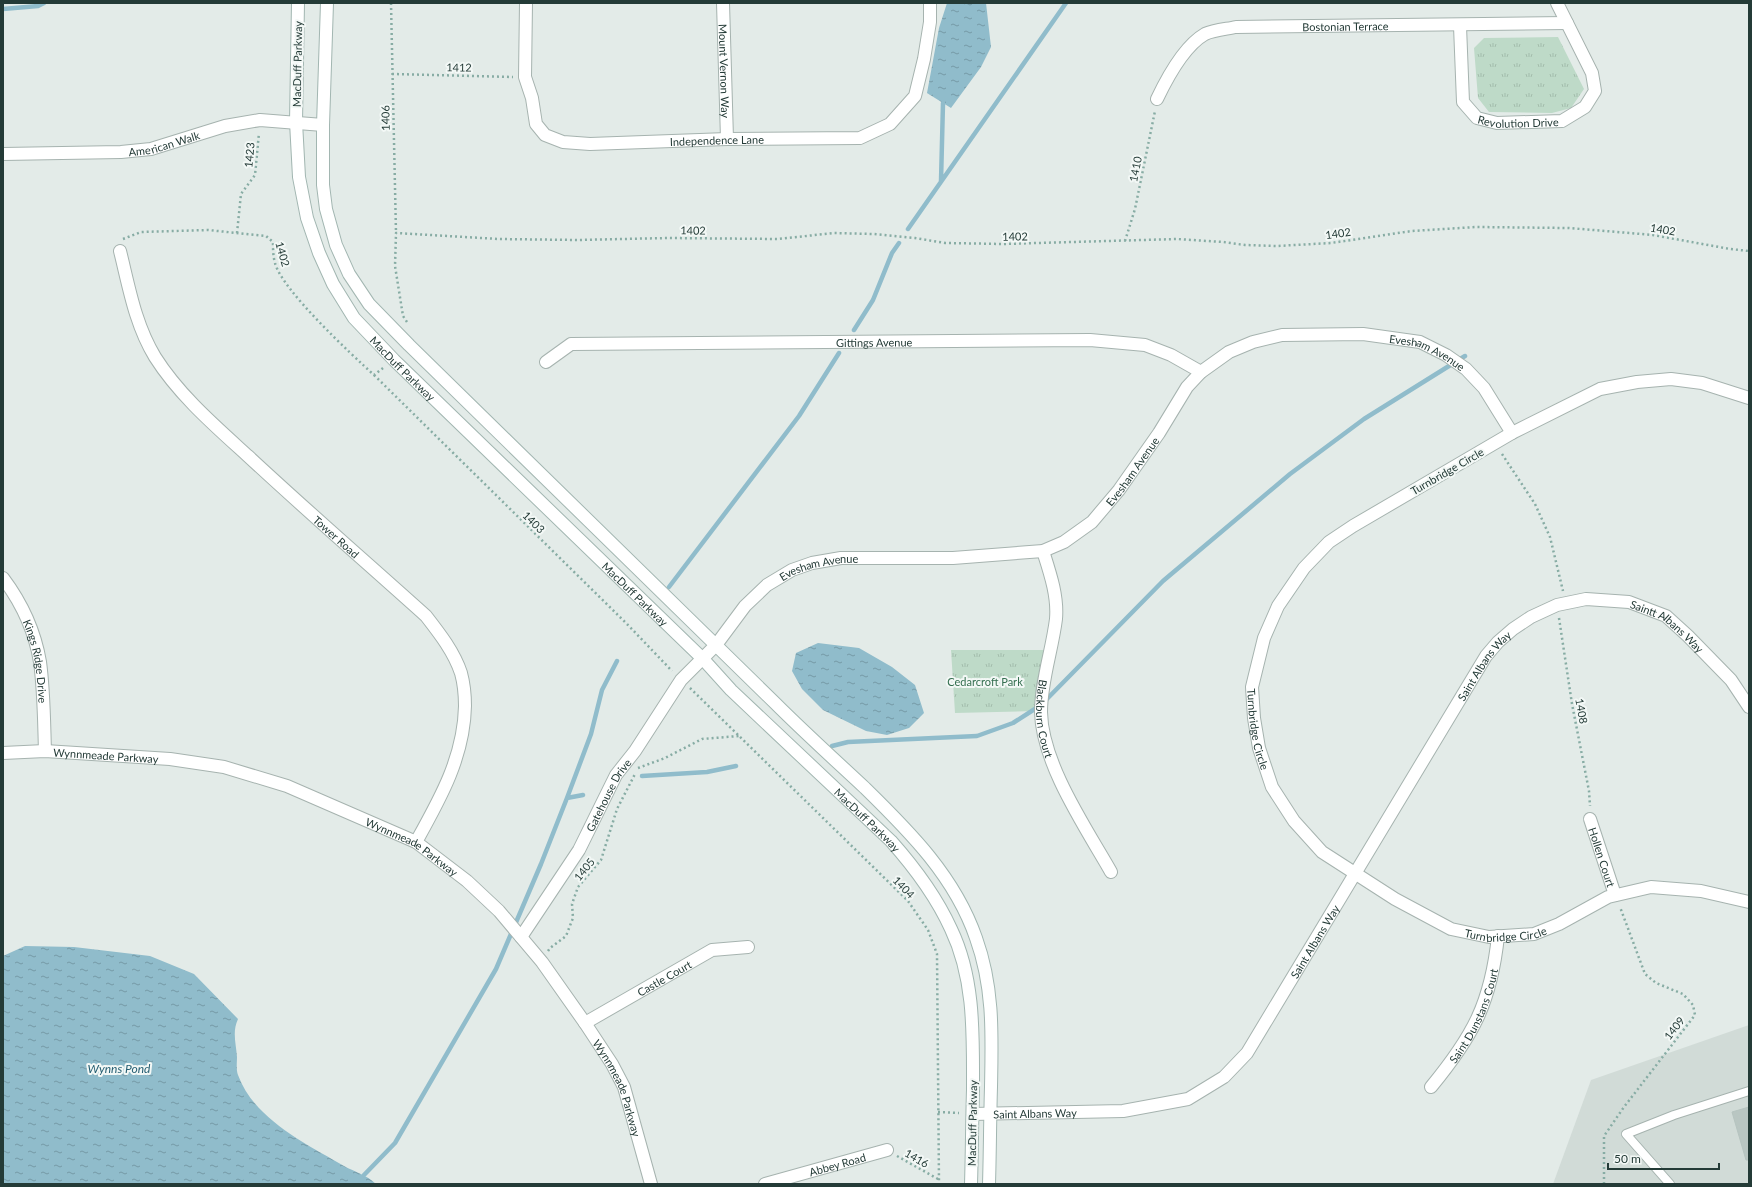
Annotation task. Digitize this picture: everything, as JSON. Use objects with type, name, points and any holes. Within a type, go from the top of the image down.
[{"type":"street","name":"MacDuff Parkway","points":[[298,3],[296,122],[299,177],[307,218],[319,253],[333,284],[354,318],[394,360],[703,659],[731,690],[891,841],[908,860],[941,908],[959,947],[965,968],[972,1006],[974,1052],[971,1184]]},
{"type":"street","name":"MacDuff Parkway","points":[[327,3],[323,125],[323,185],[326,209],[336,245],[349,274],[369,304],[716,645],[907,829],[924,849],[955,894],[969,919],[983,959],[991,1003],[989,1184]]},
{"type":"street","name":"Independence Lane","points":[[526,3],[525,77],[532,98],[536,124],[546,135],[563,142],[590,144],[727,139],[860,138],[890,124],[915,96],[924,59],[930,22],[930,3]]},
{"type":"street","name":"Mount Vernon Way","points":[[723,3],[727,139]]},
{"type":"street","name":"Revolution Drive","points":[[1460,26],[1464,102],[1477,118],[1497,123],[1562,122],[1585,107],[1595,91],[1592,73],[1557,3]]},
{"type":"street","name":"Bostonian Terrace","points":[[1157,99],[1169,75],[1190,48],[1206,34],[1236,27],[1460,26],[1567,23]]},
{"type":"street","name":"American Walk","points":[[3,154],[120,152],[150,149],[225,126],[260,120],[323,125]]},
{"type":"street","name":"Tower Road","points":[[120,251],[138,323],[155,357],[176,384],[211,422],[426,616],[451,652],[461,674],[465,694],[465,718],[462,741],[456,762],[437,804],[416,842]]},
{"type":"street","name":"Evesham Avenue","points":[[703,659],[716,645],[745,606],[767,585],[792,570],[812,563],[841,558],[953,558],[1043,551],[1064,542],[1092,522],[1119,490],[1159,433],[1187,387],[1201,372],[1229,352],[1252,342],[1282,335],[1364,334],[1420,342],[1447,356],[1464,368],[1484,388],[1512,433]]},
{"type":"street","name":"Gittings Avenue","points":[[546,362],[571,344],[1090,340],[1145,345],[1170,355],[1201,372]]},
{"type":"street","name":"Turnbridge Circle","points":[[1749,398],[1702,383],[1671,379],[1638,382],[1600,389],[1512,433],[1359,522],[1329,542],[1304,568],[1278,606],[1264,638],[1252,687],[1254,718],[1259,748],[1272,787],[1294,821],[1317,847],[1354,874],[1394,899],[1451,929],[1489,937],[1534,934],[1559,924],[1608,897],[1651,887],[1701,891],[1749,902]]},
{"type":"street","name":"Blackburn Court","points":[[1043,551],[1056,596],[1056,619],[1043,691],[1041,713],[1048,747],[1056,771],[1078,814],[1111,872]]},
{"type":"street","name":"Kings Ridge Drive","points":[[3,578],[12,590],[24,614],[36,644],[40,662],[46,751]]},
{"type":"street","name":"Saintt Albans Way","points":[[1562,604],[1586,599],[1629,602],[1666,616],[1731,680],[1749,707]]},
{"type":"street","name":"Saint Albans Way","points":[[973,1114],[1123,1110],[1188,1099],[1224,1077],[1247,1053],[1486,656],[1498,642],[1513,629],[1531,617],[1562,604]]},
{"type":"street","name":"Gatehouse Drive","points":[[521,937],[579,850],[616,775],[634,751],[681,680],[703,659]]},
{"type":"street","name":"Wynnmeade Parkway","points":[[3,753],[46,751],[170,759],[224,767],[287,786],[416,842],[467,881],[500,911],[542,962],[585,1023],[612,1064],[624,1087],[651,1184]]},
{"type":"street","name":"Hollen Court","points":[[1590,819],[1615,895]]},
{"type":"street","name":"Saint Dunstans Court","points":[[1431,1088],[1454,1060],[1471,1033],[1486,1001],[1496,955],[1498,936]]},
{"type":"street","name":"Castle Court","points":[[585,1023],[712,950],[748,947]]},
{"type":"street","name":"Abbey Road","points":[[765,1184],[887,1150]]},
{"type":"lane","points":[[1670,1184],[1626,1134],[1674,1115],[1749,1091]]},
{"type":"path","name":"1406","points":[[391,3],[396,233]]},
{"type":"path","name":"1412","points":[[392,74],[525,77]]},
{"type":"path","name":"1410","points":[[1125,241],[1135,209],[1157,99]]},
{"type":"path","name":"1423","points":[[237,233],[241,194],[255,175],[260,120]]},
{"type":"path","name":"1402","points":[[396,233],[465,238],[569,240],[668,238],[778,239],[834,233],[881,235],[945,243],[1003,244],[1177,239],[1245,245],[1277,246],[1331,243],[1412,231],[1476,227],[1569,228],[1653,235],[1730,250],[1749,251]]},
{"type":"path","name":"1402","points":[[120,251],[120,240],[141,232],[208,230],[266,236],[273,242],[275,264],[282,278],[291,290],[374,375]]},
{"type":"path","points":[[396,233],[395,266],[403,316],[413,333],[409,344]]},
{"type":"path","points":[[374,375],[394,360]]},
{"type":"path","name":"1403","points":[[374,375],[628,625],[681,680]]},
{"type":"path","name":"1408","points":[[1494,444],[1534,504],[1550,537],[1562,604],[1572,704],[1589,791],[1590,819]]},
{"type":"path","name":"1404","points":[[681,680],[908,901],[928,930],[937,954],[939,1184]]},
{"type":"path","name":"1405","points":[[542,962],[550,948],[566,936],[572,918],[572,904],[578,887],[601,860],[617,809],[638,768],[665,758],[702,739],[740,736]]},
{"type":"path","name":"1409","points":[[1604,1184],[1604,1136],[1624,1107],[1695,1015],[1693,1004],[1683,994],[1656,983],[1645,974],[1627,922],[1615,895]]},
{"type":"path","points":[[938,1112],[973,1114]]},
{"type":"path","name":"1416","points":[[887,1150],[938,1179]]},
{"type":"shaded area","points":[[1749,1025],[1749,1184],[1553,1184],[1591,1080]]},
{"type":"green space","points":[[1558,37],[1584,89],[1571,108],[1552,113],[1489,112],[1478,98],[1474,48],[1484,38]]},
{"type":"green space","name":"Cedarcroft Park","points":[[951,650],[1046,650],[1036,711],[955,713]]},
{"type":"water","points":[[947,3],[986,3],[991,47],[981,67],[951,108],[927,93],[939,28]]},
{"type":"water","points":[[818,643],[859,648],[892,667],[915,685],[924,713],[909,728],[887,735],[866,731],[823,710],[802,689],[792,671],[796,653]]},
{"type":"water","name":"Wynns Pond","points":[[25,946],[74,947],[150,956],[194,974],[238,1019],[235,1028],[237,1073],[246,1091],[256,1105],[283,1129],[298,1139],[344,1166],[365,1176],[376,1184],[3,1184],[3,956]]},
{"type":"building","points":[[1749,1107],[1749,1160],[1746,1160],[1732,1112]]},
{"type":"waterway","points":[[3,9],[38,6],[44,3]]},
{"type":"waterway","points":[[908,229],[1066,3]]},
{"type":"waterway","points":[[941,181],[943,103]]},
{"type":"waterway","points":[[854,330],[873,300],[892,253],[899,243]]},
{"type":"waterway","points":[[669,587],[799,416],[839,353]]},
{"type":"waterway","points":[[832,746],[848,742],[977,736],[1013,723],[1041,705],[1163,581],[1290,474],[1364,419],[1465,356]]},
{"type":"waterway","points":[[364,1175],[395,1143],[496,969],[541,864],[567,798],[591,734],[602,690],[617,661]]},
{"type":"waterway","points":[[642,776],[707,772],[736,766]]},
{"type":"waterway","points":[[567,798],[583,795]]}]
